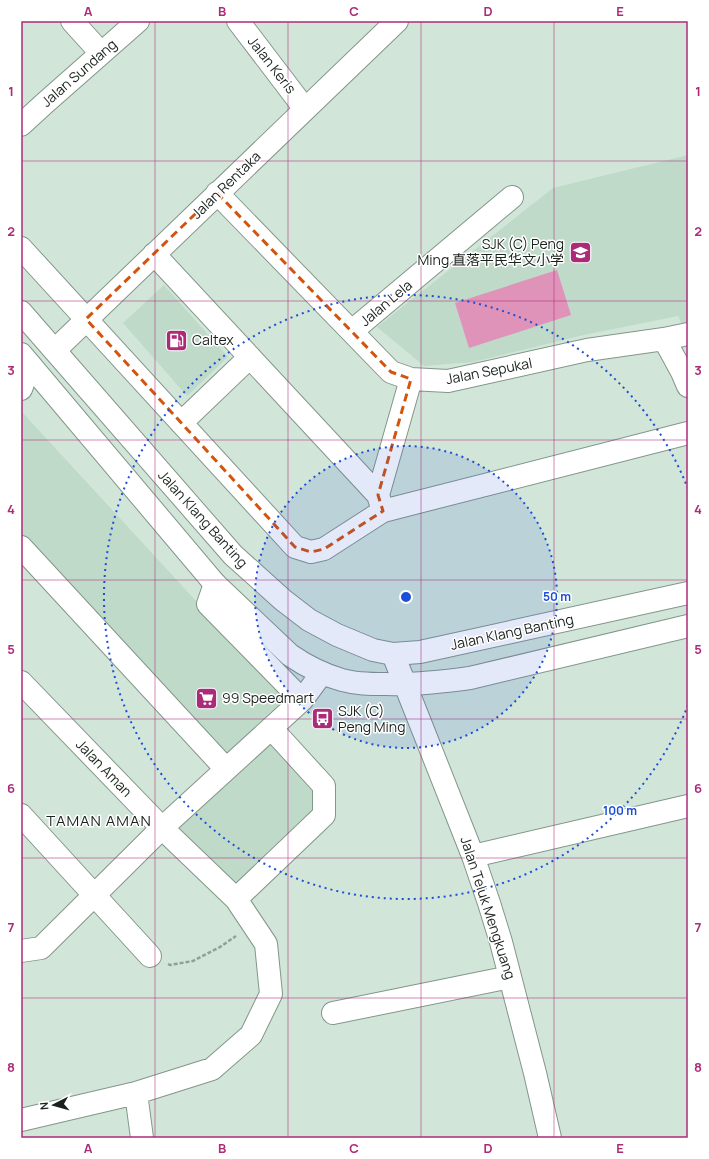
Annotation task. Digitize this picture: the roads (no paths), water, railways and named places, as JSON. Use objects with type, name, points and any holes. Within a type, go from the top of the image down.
[{"type":"main road","points":[[72,21],[101,53]]},
{"type":"main road","name":"Jalan Sundang","points":[[21,125],[138,21]]},
{"type":"main road","name":"Jalan Keris","points":[[238,21],[305,109]]},
{"type":"main road","name":"Jalan Rentaka","points":[[54,350],[397,21]]},
{"type":"main road","name":"Jalan Sepukal","points":[[217,193],[391,372],[411,379],[448,382],[587,350],[688,334]]},
{"type":"main road","name":"Jalan Lela","points":[[352,332],[512,197]]},
{"type":"main road","points":[[21,248],[295,547],[311,552],[324,549],[381,503],[688,433]]},
{"type":"main road","points":[[154,254],[250,357],[381,503]]},
{"type":"main road","name":"Jalan Klang Banting","points":[[21,312],[233,555],[283,600],[309,620],[338,635],[373,650],[392,654],[420,652],[688,593]]},
{"type":"main road","points":[[664,339],[688,386]]},
{"type":"main road","points":[[181,423],[250,357]]},
{"type":"main road","points":[[21,389],[25,360]]},
{"type":"main road","points":[[25,360],[215,584],[290,656],[322,673],[342,680],[364,684],[404,685],[438,683],[470,678],[688,626]]},
{"type":"main road","points":[[381,503],[411,379]]},
{"type":"main road","points":[[21,547],[226,769]]},
{"type":"main road","points":[[215,584],[208,604],[302,700]]},
{"type":"main road","name":"Jalan Teluk Mengkuang","points":[[392,654],[473,856],[501,942],[535,1072],[550,1138]]},
{"type":"main road","points":[[21,951],[41,948],[162,828],[302,700],[322,673]]},
{"type":"main road","name":"Jalan Aman","points":[[21,682],[162,828],[236,899],[266,944],[271,994],[251,1035],[212,1069],[136,1093]]},
{"type":"main road","points":[[236,899],[324,815],[324,786],[271,728]]},
{"type":"main road","points":[[473,856],[688,806]]},
{"type":"main road","points":[[21,815],[150,956]]},
{"type":"main road","points":[[333,1013],[510,977]]},
{"type":"main road","points":[[21,1120],[136,1093],[142,1138]]},
{"type":"place","name":"SJK (C) Peng Ming 直落平民华文小学","points":[[580,252]]},
{"type":"place","name":"Caltex","points":[[176,340]]},
{"type":"place","name":"99 Speedmart","points":[[206,698]]},
{"type":"place","name":"SJK (C) Peng Ming","points":[[322,719]]},
{"type":"district","name":"TAMAN AMAN","points":[[99,821]]}]
